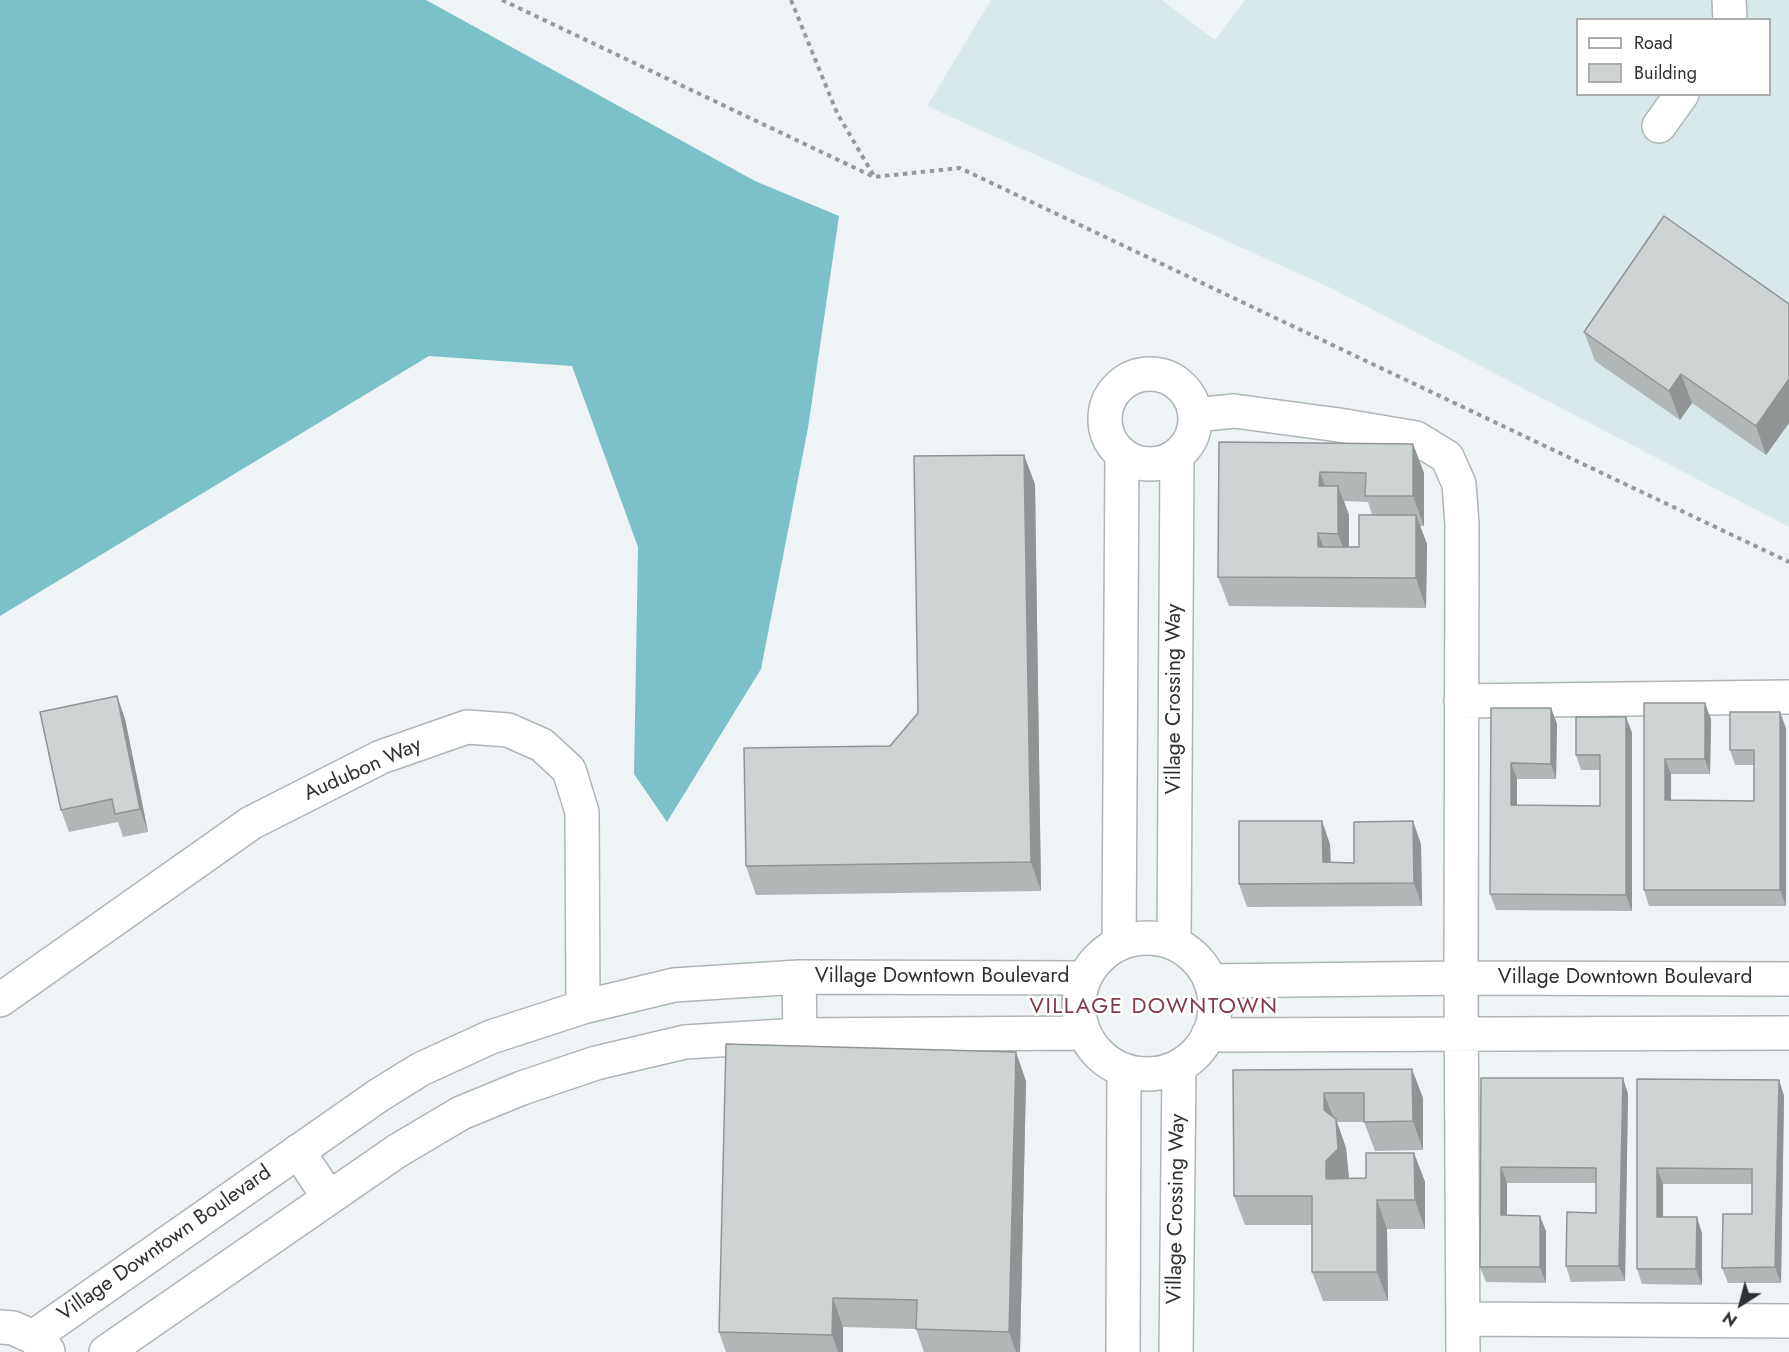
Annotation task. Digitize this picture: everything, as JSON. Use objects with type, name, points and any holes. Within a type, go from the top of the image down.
[{"type":"street","points":[[1729,0],[1730,18]]},
{"type":"street","points":[[1659,126],[1681,96]]},
{"type":"street","points":[[1142,374],[1157,375],[1171,380],[1183,389],[1191,401],[1195,415],[1193,430],[1187,444],[1177,455],[1150,464],[1122,455],[1112,443],[1106,430],[1105,415],[1108,401],[1117,388],[1128,379],[1142,374]]},
{"type":"street","points":[[1195,415],[1234,411],[1416,438],[1447,457],[1459,484],[1462,524],[1463,1352]]},
{"type":"street","points":[[106,1352],[397,1151],[461,1113],[522,1088],[596,1063],[685,1042],[800,1035],[1084,1034],[1094,1049],[1108,1061],[1124,1070],[1142,1074],[1161,1072],[1179,1066],[1196,1053],[1208,1035],[1215,1008],[1210,981],[1202,966],[1174,943],[1148,938],[1119,942],[1122,455]]},
{"type":"street","name":"Village Crossing Way","points":[[1174,943],[1177,455]]},
{"type":"street","points":[[1461,701],[1789,697]]},
{"type":"street","name":"Audubon Way","points":[[0,1000],[251,823],[381,757],[467,727],[508,730],[542,745],[569,770],[582,812],[583,1007]]},
{"type":"street","name":"Village Downtown Boulevard","points":[[1084,1034],[1079,1015],[1079,996],[1084,978],[1094,963],[1119,942]]},
{"type":"street","name":"Village Downtown Boulevard","points":[[0,1327],[13,1328],[41,1344],[298,1151],[379,1095],[421,1069],[490,1037],[583,1007],[674,985],[799,977],[1084,978]]},
{"type":"street","name":"Village Downtown Boulevard","points":[[799,977],[800,1035]]},
{"type":"street","name":"Village Downtown Boulevard","points":[[1210,981],[1461,978],[1789,979]]},
{"type":"street","points":[[1208,1035],[1789,1033]]},
{"type":"street","name":"Village Crossing Way","points":[[1176,1352],[1179,1066]]},
{"type":"street","points":[[1122,1352],[1124,1070]]},
{"type":"street","points":[[298,1151],[329,1198]]},
{"type":"street","points":[[1463,1319],[1789,1321]]},
{"type":"path","points":[[502,0],[874,177],[960,168],[1789,562]]},
{"type":"path","points":[[791,0],[837,113],[874,177]]},
{"type":"shaded area","points":[[0,0],[426,0],[755,181],[839,216],[808,428],[761,669],[667,822],[634,774],[638,547],[572,366],[429,356],[0,616]]},
{"type":"shaded area","points":[[991,0],[1162,0],[1215,40],[1245,0],[1789,0],[1789,527],[1331,288],[927,106]]},
{"type":"building","points":[[1664,216],[1789,304],[1789,379],[1756,426],[1681,374],[1669,391],[1584,332]]},
{"type":"building","points":[[1219,442],[1413,444],[1413,496],[1365,496],[1366,473],[1320,472],[1319,486],[1338,486],[1338,534],[1318,533],[1318,547],[1359,547],[1359,515],[1416,515],[1416,578],[1218,577]]},
{"type":"building","points":[[1024,455],[1031,862],[746,866],[744,748],[890,746],[918,713],[914,456]]},
{"type":"building","points":[[117,696],[140,809],[115,814],[112,799],[61,810],[40,712]]},
{"type":"building","points":[[1644,703],[1705,703],[1705,759],[1665,759],[1665,800],[1754,801],[1754,750],[1730,750],[1730,712],[1780,712],[1780,890],[1644,890]]},
{"type":"building","points":[[1491,708],[1551,708],[1551,764],[1511,763],[1511,805],[1600,806],[1600,755],[1576,755],[1576,717],[1626,717],[1626,895],[1490,894]]},
{"type":"building","points":[[1239,821],[1322,821],[1323,862],[1354,863],[1354,822],[1413,821],[1414,883],[1239,884]]},
{"type":"building","points":[[726,1044],[1016,1052],[1009,1332],[916,1329],[917,1300],[833,1298],[832,1335],[719,1332]]},
{"type":"building","points":[[1412,1069],[1413,1121],[1364,1122],[1364,1093],[1324,1093],[1324,1110],[1336,1119],[1338,1149],[1326,1161],[1326,1179],[1366,1178],[1366,1153],[1414,1153],[1415,1200],[1377,1200],[1377,1272],[1312,1272],[1312,1196],[1234,1196],[1233,1070]]},
{"type":"building","points":[[1481,1078],[1623,1078],[1619,1266],[1566,1266],[1567,1212],[1596,1213],[1596,1168],[1501,1167],[1501,1215],[1540,1216],[1540,1267],[1480,1267]]},
{"type":"building","points":[[1637,1079],[1779,1080],[1775,1267],[1722,1268],[1723,1214],[1752,1214],[1752,1169],[1657,1168],[1657,1217],[1697,1217],[1696,1269],[1637,1269]]},
{"type":"district","name":"VILLAGE DOWNTOWN","points":[[1154,1008]]}]
